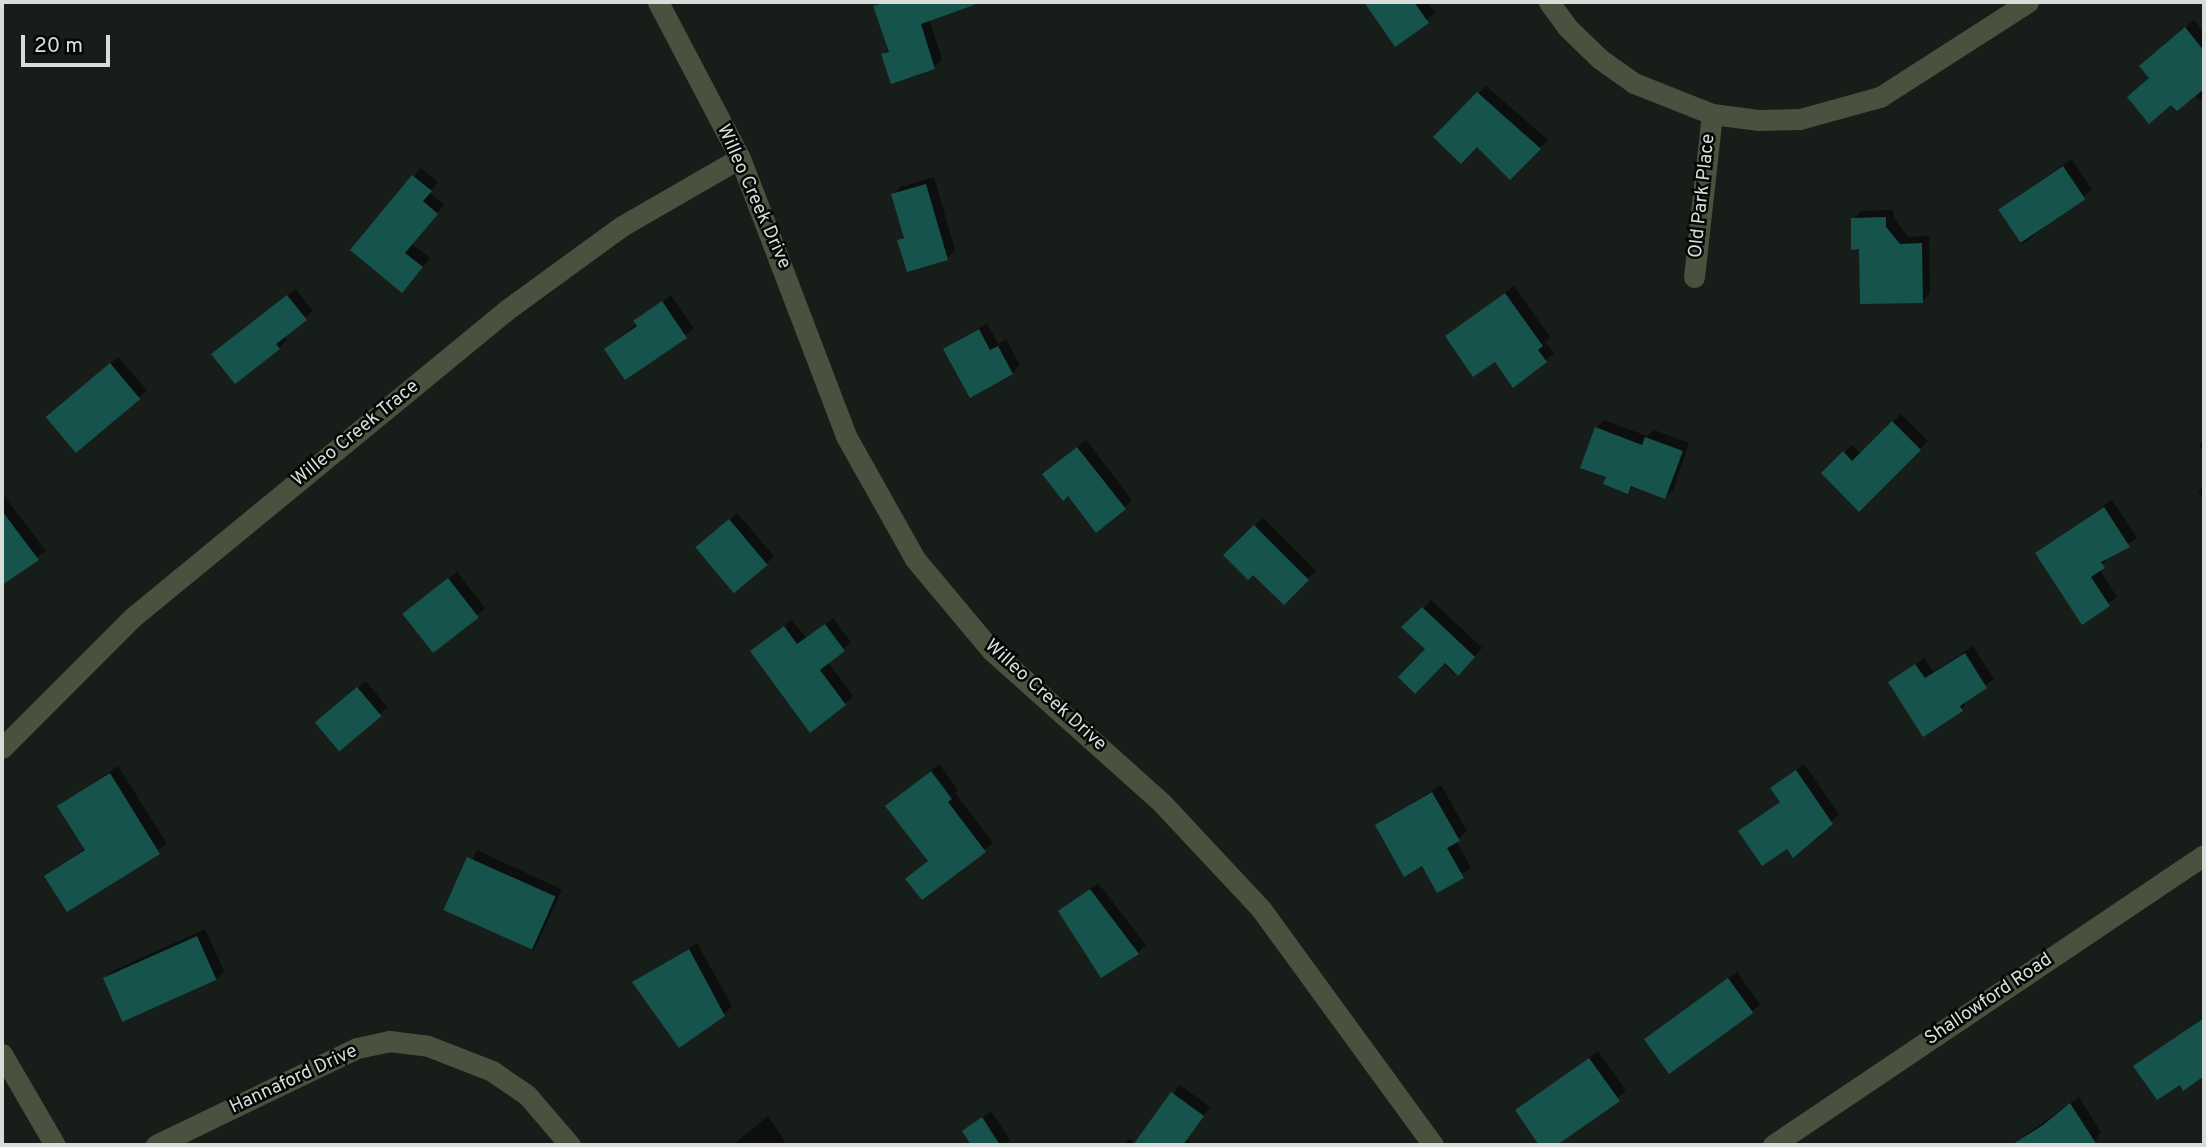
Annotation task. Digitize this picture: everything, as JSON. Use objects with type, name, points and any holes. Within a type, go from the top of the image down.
[{"type":"street","name":"Willeo Creek Drive","points":[[657,2],[740,158],[846,436],[915,559],[991,650],[1161,802],[1261,909],[1433,1145]]},
{"type":"street","points":[[1549,2],[1567,27],[1600,60],[1634,83],[1712,114],[1758,120],[1800,119],[1854,107],[1917,77],[2028,2]]},
{"type":"street","name":"Old Park Place","points":[[1694,277],[1712,114]]},
{"type":"street","name":"Willeo Creek Trace","points":[[2,748],[133,617],[508,309],[622,226],[740,158]]},
{"type":"street","name":"Shallowford Road","points":[[1773,1145],[2204,855]]},
{"type":"street","name":"Hannaford Drive","points":[[156,1145],[356,1048],[389,1041],[428,1046],[492,1070],[527,1095],[570,1145]]},
{"type":"street","points":[[2,1054],[55,1145]]},
{"type":"building","points":[[886,2],[973,2],[974,5],[921,24],[935,69],[891,84],[881,54],[889,52],[873,6]]},
{"type":"building","points":[[1364,2],[1414,2],[1429,23],[1395,47]]},
{"type":"building","points":[[2185,27],[2204,51],[2204,89],[2177,111],[2171,105],[2149,124],[2127,97],[2149,78],[2139,66]]},
{"type":"building","points":[[1477,92],[1541,149],[1510,180],[1477,147],[1461,164],[1433,137]]},
{"type":"building","points":[[2063,166],[2085,199],[2021,243],[1998,210]]},
{"type":"building","points":[[412,175],[432,191],[423,201],[438,214],[405,253],[423,267],[402,293],[350,250]]},
{"type":"building","points":[[926,184],[948,260],[907,272],[897,240],[904,238],[891,194]]},
{"type":"building","points":[[1886,217],[1886,227],[1900,244],[1922,243],[1923,303],[1860,304],[1859,249],[1851,250],[1851,218]]},
{"type":"building","points":[[1505,293],[1543,346],[1538,350],[1547,362],[1513,388],[1495,362],[1473,377],[1445,336]]},
{"type":"building","points":[[287,295],[307,320],[276,344],[280,349],[235,384],[211,354]]},
{"type":"building","points":[[662,301],[687,338],[625,380],[604,349],[637,326],[633,321]]},
{"type":"building","points":[[979,329],[990,350],[998,346],[1013,374],[970,398],[943,349]]},
{"type":"building","points":[[110,363],[140,399],[76,453],[46,417]]},
{"type":"building","points":[[1892,421],[1921,450],[1859,512],[1821,473],[1843,451],[1852,461]]},
{"type":"building","points":[[1595,427],[1642,445],[1645,437],[1683,451],[1665,499],[1631,486],[1628,494],[1603,484],[1606,477],[1580,468]]},
{"type":"building","points":[[1077,447],[1126,509],[1096,533],[1068,496],[1063,501],[1042,474]]},
{"type":"building","points":[[2104,507],[2130,547],[2101,562],[2105,568],[2091,577],[2110,606],[2082,625],[2035,553]]},
{"type":"building","points":[[2,511],[39,560],[2,585]]},
{"type":"building","points":[[729,519],[768,565],[734,593],[695,547]]},
{"type":"building","points":[[1254,525],[1309,580],[1284,605],[1253,575],[1248,580],[1223,555]]},
{"type":"building","points":[[448,578],[479,617],[433,653],[402,614]]},
{"type":"building","points":[[1422,607],[1475,657],[1458,676],[1445,663],[1415,694],[1398,677],[1425,649],[1401,627]]},
{"type":"building","points":[[825,624],[845,651],[820,670],[846,705],[810,733],[750,651],[784,626],[797,644]]},
{"type":"building","points":[[1965,653],[1987,688],[1960,706],[1963,711],[1923,737],[1888,682],[1915,664],[1925,678]]},
{"type":"building","points":[[357,687],[381,716],[339,751],[315,722]]},
{"type":"building","points":[[1796,770],[1833,824],[1793,858],[1787,849],[1762,866],[1738,831],[1780,802],[1770,788]]},
{"type":"building","points":[[931,771],[952,799],[948,802],[986,852],[922,900],[905,879],[928,861],[885,806]]},
{"type":"building","points":[[110,773],[160,854],[67,912],[44,876],[85,850],[57,806]]},
{"type":"building","points":[[1432,792],[1460,841],[1447,848],[1464,878],[1437,893],[1422,866],[1404,877],[1375,825]]},
{"type":"building","points":[[467,857],[556,896],[532,949],[443,910]]},
{"type":"building","points":[[1090,889],[1139,954],[1101,978],[1058,911]]},
{"type":"building","points":[[197,936],[217,980],[122,1022],[103,978]]},
{"type":"building","points":[[689,949],[725,1016],[679,1048],[632,982]]},
{"type":"building","points":[[1728,978],[1753,1013],[1669,1074],[1644,1039]]},
{"type":"building","points":[[2204,1018],[2204,1076],[2183,1091],[2180,1085],[2157,1100],[2133,1066]]},
{"type":"building","points":[[1589,1058],[1620,1101],[1557,1145],[1539,1145],[1515,1110]]},
{"type":"building","points":[[1171,1092],[1204,1116],[1183,1145],[1133,1145]]},
{"type":"building","points":[[2070,1103],[2097,1145],[2011,1145],[2043,1125]]},
{"type":"building","points":[[982,1117],[1000,1145],[971,1145],[962,1131]]}]
